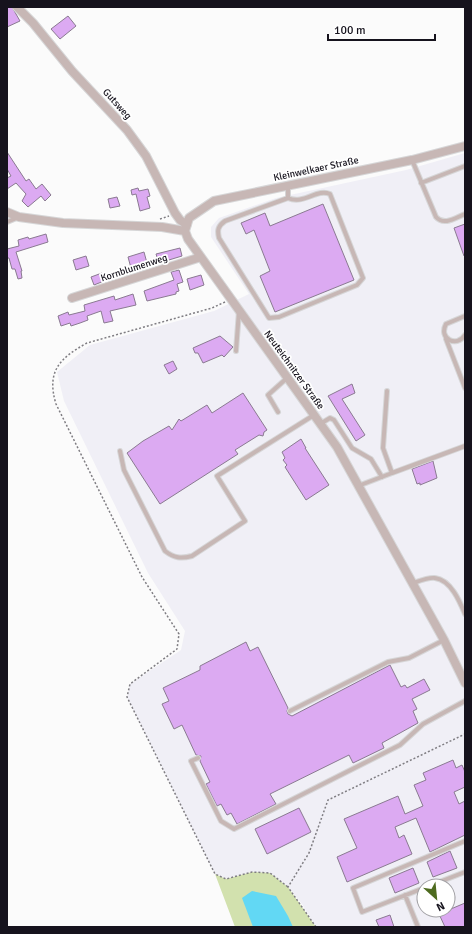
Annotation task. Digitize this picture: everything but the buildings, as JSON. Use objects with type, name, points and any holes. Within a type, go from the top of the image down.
[{"type":"street","name":"Gutsweg","points":[[17,7],[33,23],[72,71],[126,130],[146,156],[177,216],[186,228]]},
{"type":"street","name":"Kleinwelkaer Straße","points":[[186,228],[189,218],[192,215],[214,201],[412,160],[465,146]]},
{"type":"street","points":[[7,212],[19,217],[63,222],[186,228]]},
{"type":"street","name":"Neuteichnitzer Straße","points":[[186,228],[188,239],[228,301],[239,311],[337,447],[444,640],[465,683]]},
{"type":"street","name":"Kornblumenweg","points":[[72,298],[201,257]]},
{"type":"lane","points":[[412,160],[421,183],[440,221],[445,222],[465,214]]},
{"type":"lane","points":[[421,183],[465,166]]},
{"type":"lane","points":[[288,185],[288,198]]},
{"type":"lane","points":[[324,192],[330,194],[363,278],[357,285],[280,317],[269,318],[219,238],[217,231],[220,225],[225,221],[288,198],[298,201],[324,192]]},
{"type":"lane","points":[[7,222],[19,217]]},
{"type":"lane","points":[[236,351],[239,311]]},
{"type":"lane","points":[[465,316],[446,324],[443,332],[465,388]]},
{"type":"lane","points":[[446,338],[450,342],[457,341],[465,335]]},
{"type":"lane","points":[[278,412],[268,395],[287,378]]},
{"type":"lane","points":[[387,391],[383,448],[392,473]]},
{"type":"lane","points":[[120,451],[124,470],[166,551],[171,556],[184,558],[192,556],[245,521],[217,476],[314,415]]},
{"type":"lane","points":[[320,424],[330,418],[334,420],[352,448],[371,459],[382,477]]},
{"type":"lane","points":[[358,486],[465,446]]},
{"type":"lane","points":[[412,583],[435,578],[444,582],[457,596],[465,614]]},
{"type":"lane","points":[[290,711],[388,662],[410,658],[444,640]]},
{"type":"lane","points":[[198,758],[191,761],[221,821],[234,829],[400,745],[423,724],[465,701]]},
{"type":"lane","points":[[416,891],[362,912],[353,888],[465,841]]},
{"type":"lane","points":[[450,878],[465,872]]},
{"type":"lane","points":[[405,895],[418,927]]},
{"type":"path","points":[[221,296],[228,301]]},
{"type":"path","points":[[228,301],[212,308],[87,342],[74,350],[57,367],[53,375],[53,393],[56,404],[142,576],[179,634],[177,649],[130,684],[127,697],[215,874],[226,879],[252,872],[270,873],[288,887],[316,927]]},
{"type":"path","points":[[288,887],[309,853],[328,800],[465,734]]},
{"type":"shaded area","points":[[465,153],[465,927],[316,927],[302,904],[288,887],[252,872],[226,879],[215,874],[127,697],[130,684],[181,650],[185,631],[148,573],[64,401],[57,372],[90,345],[214,311],[249,294],[211,237],[211,227],[219,218],[276,198],[406,170]]},
{"type":"green space","points":[[252,872],[270,873],[288,887],[316,927],[235,927],[215,874],[226,879]]},
{"type":"water","points":[[252,891],[276,896],[293,927],[253,927],[242,898]]}]
